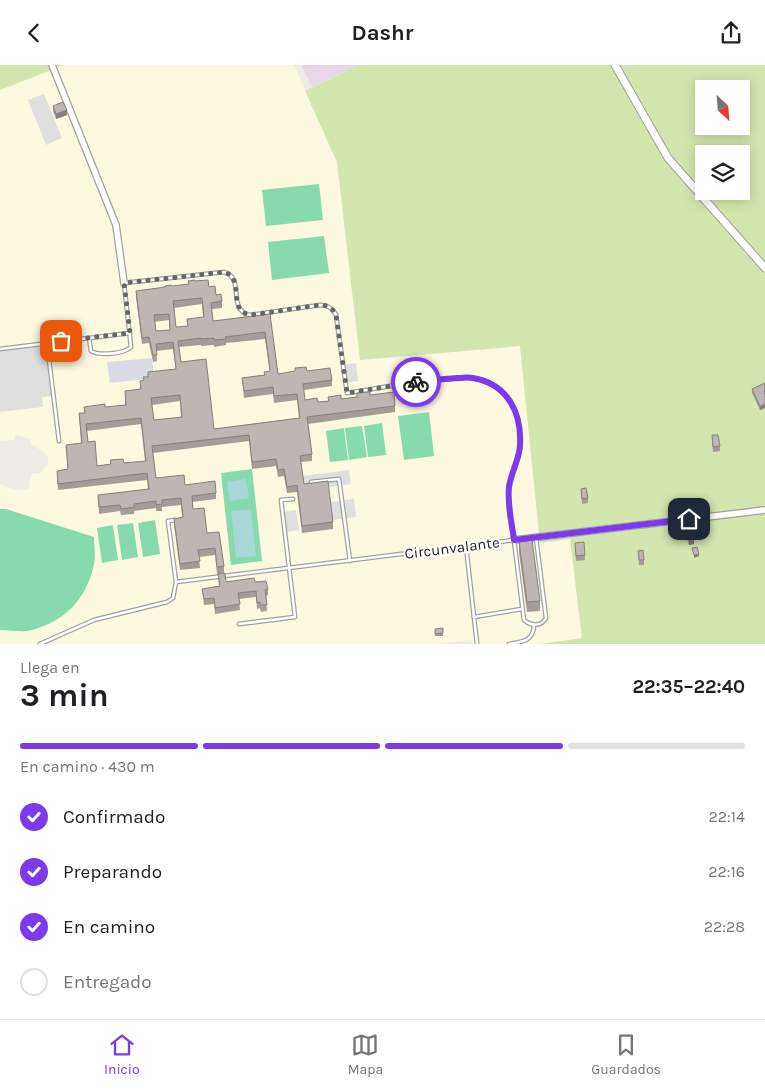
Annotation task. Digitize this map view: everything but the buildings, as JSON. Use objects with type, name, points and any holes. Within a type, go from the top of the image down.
[{"type":"street","points":[[52,65],[116,225],[124,283]]},
{"type":"street","points":[[615,65],[668,158],[765,268]]},
{"type":"street","points":[[514,540],[765,510]]},
{"type":"lane","name":"Circunvalante","points":[[124,283],[224,272],[233,277],[240,310],[244,314],[250,315],[326,305],[336,315],[347,393],[431,380],[471,377],[490,383],[508,397],[516,413],[519,427],[520,448],[509,487],[509,507],[514,540],[176,582]]},
{"type":"lane","points":[[89,338],[92,351],[97,354],[125,351],[130,347],[124,283]]},
{"type":"lane","points":[[0,349],[130,333]]},
{"type":"lane","points":[[47,343],[59,441]]},
{"type":"lane","points":[[311,482],[339,479],[350,561]]},
{"type":"lane","points":[[239,623],[295,617],[281,500],[292,499]]},
{"type":"lane","points":[[40,644],[94,620],[167,602],[173,598],[176,582],[168,521],[175,520]]},
{"type":"lane","points":[[514,540],[524,620],[528,624],[534,625],[545,621],[546,617],[536,538]]},
{"type":"lane","points":[[466,546],[477,644]]},
{"type":"lane","points":[[474,617],[522,609]]},
{"type":"lane","points":[[509,644],[523,642],[530,637],[534,632],[534,625]]},
{"type":"shaded area","points":[[62,65],[294,65],[337,162],[360,360],[520,346],[540,542],[570,539],[582,639],[540,644],[472,644],[471,640],[437,644],[0,644],[0,484],[20,490],[29,488],[31,474],[40,473],[48,464],[48,457],[44,452],[31,444],[31,439],[16,435],[14,440],[0,441],[0,90]]},
{"type":"shaded area","points":[[301,65],[359,65],[312,87]]},
{"type":"shaded area","points":[[44,94],[62,138],[46,145],[28,100]]},
{"type":"shaded area","points":[[47,343],[54,396],[42,397],[43,407],[0,412],[0,349]]},
{"type":"shaded area","points":[[152,358],[154,378],[110,383],[107,362]]},
{"type":"shaded area","points":[[356,363],[358,381],[345,383],[343,365]]},
{"type":"shaded area","points":[[349,470],[351,484],[304,491],[302,476]]},
{"type":"shaded area","points":[[354,499],[356,517],[332,520],[330,502]]},
{"type":"shaded area","points":[[296,510],[299,530],[285,532],[283,512]]},
{"type":"green space","points":[[0,65],[64,65],[0,90]]},
{"type":"green space","points":[[359,65],[765,65],[765,644],[540,644],[582,638],[570,539],[540,543],[520,346],[360,360],[337,162],[305,91]]},
{"type":"green space","points":[[319,184],[323,220],[266,226],[262,190]]},
{"type":"green space","points":[[324,236],[329,273],[272,280],[268,242]]},
{"type":"green space","points":[[429,412],[434,456],[404,460],[398,416]]},
{"type":"green space","points":[[382,423],[386,455],[368,457],[364,426]]},
{"type":"green space","points":[[362,426],[367,457],[349,460],[345,428]]},
{"type":"green space","points":[[344,428],[348,460],[330,462],[326,431]]},
{"type":"green space","points":[[252,469],[262,561],[231,565],[221,473]]},
{"type":"green space","points":[[0,509],[6,509],[94,537],[95,561],[86,588],[79,599],[62,616],[40,628],[27,631],[0,630]]},
{"type":"green space","points":[[155,520],[160,554],[143,557],[138,523]]},
{"type":"green space","points":[[133,523],[138,557],[122,560],[117,525]]},
{"type":"green space","points":[[113,525],[118,560],[102,563],[97,528]]},
{"type":"water","points":[[246,479],[249,498],[230,501],[227,482]]},
{"type":"water","points":[[251,509],[256,556],[236,558],[231,511]]},
{"type":"way so far","points":[[61,341],[130,333],[124,283],[224,272],[233,277],[240,310],[244,314],[250,315],[320,305],[326,305],[334,311],[347,393],[416,382]]},
{"type":"route","points":[[416,382],[471,377],[490,383],[508,397],[516,413],[520,448],[509,487],[509,507],[514,540],[689,519]]}]
